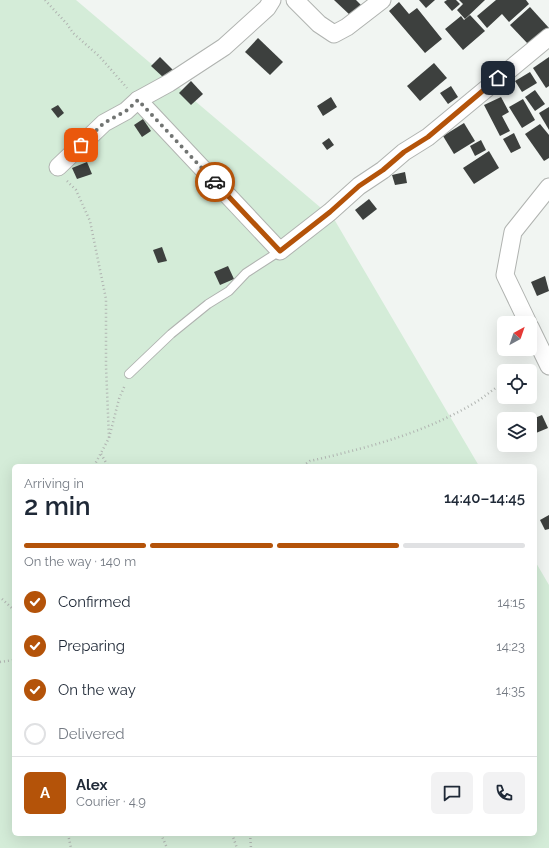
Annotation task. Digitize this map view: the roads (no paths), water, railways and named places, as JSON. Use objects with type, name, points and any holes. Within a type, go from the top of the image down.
[{"type":"street","points":[[58,167],[104,123],[126,111],[138,100],[169,83],[224,47],[267,8],[272,0]]},
{"type":"street","points":[[295,0],[320,24],[334,34],[347,27],[382,0]]},
{"type":"street","points":[[138,100],[280,251],[330,212],[359,186],[383,170],[404,152],[428,137],[549,37]]},
{"type":"street","points":[[525,316],[505,275],[513,232],[549,187]]},
{"type":"street","points":[[537,341],[549,365]]},
{"type":"lane","points":[[129,374],[171,334],[208,304],[229,291],[246,274],[280,251]]}]
